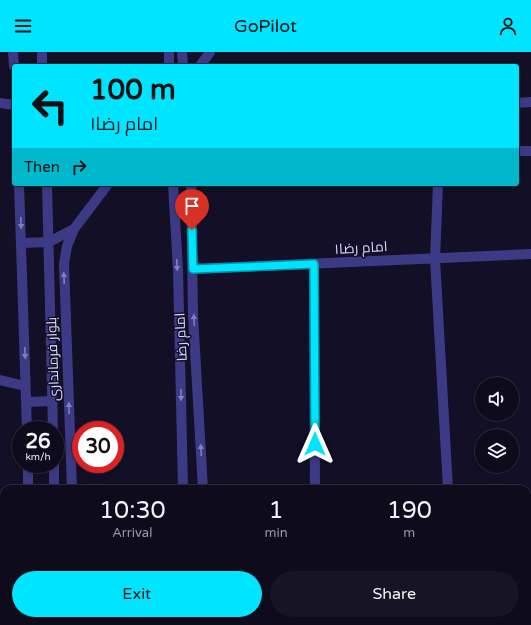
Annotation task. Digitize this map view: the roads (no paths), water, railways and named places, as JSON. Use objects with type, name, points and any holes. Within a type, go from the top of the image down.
[{"type":"street","points":[[14,52],[14,64]]},
{"type":"street","points":[[42,52],[42,64]]},
{"type":"street","points":[[169,52],[169,64]]},
{"type":"street","points":[[182,52],[183,64]]},
{"type":"street","points":[[201,64],[210,52]]},
{"type":"street","points":[[519,103],[531,102]]},
{"type":"street","points":[[0,103],[12,105]]},
{"type":"street","points":[[519,151],[531,151]]},
{"type":"street","points":[[19,186],[27,421]]},
{"type":"street","name":"بلوار فرمانداری","points":[[47,186],[53,421]]},
{"type":"street","points":[[22,243],[49,242],[74,229],[106,186]]},
{"type":"street","name":"امام رضا","points":[[173,186],[178,270],[183,485]]},
{"type":"street","name":"امام رضا","points":[[191,186],[193,315],[203,485]]},
{"type":"street","points":[[438,186],[435,259],[448,485]]},
{"type":"street","name":"بلوار فرمانداری","points":[[72,485],[64,264],[66,246],[74,229]]},
{"type":"street","name":"امام رضا۱","points":[[193,269],[531,254]]},
{"type":"street","points":[[314,264],[315,485]]},
{"type":"street","points":[[0,380],[26,386]]},
{"type":"street","points":[[26,402],[52,401]]},
{"type":"street","points":[[28,473],[28,485]]},
{"type":"street","points":[[54,473],[54,485]]}]
